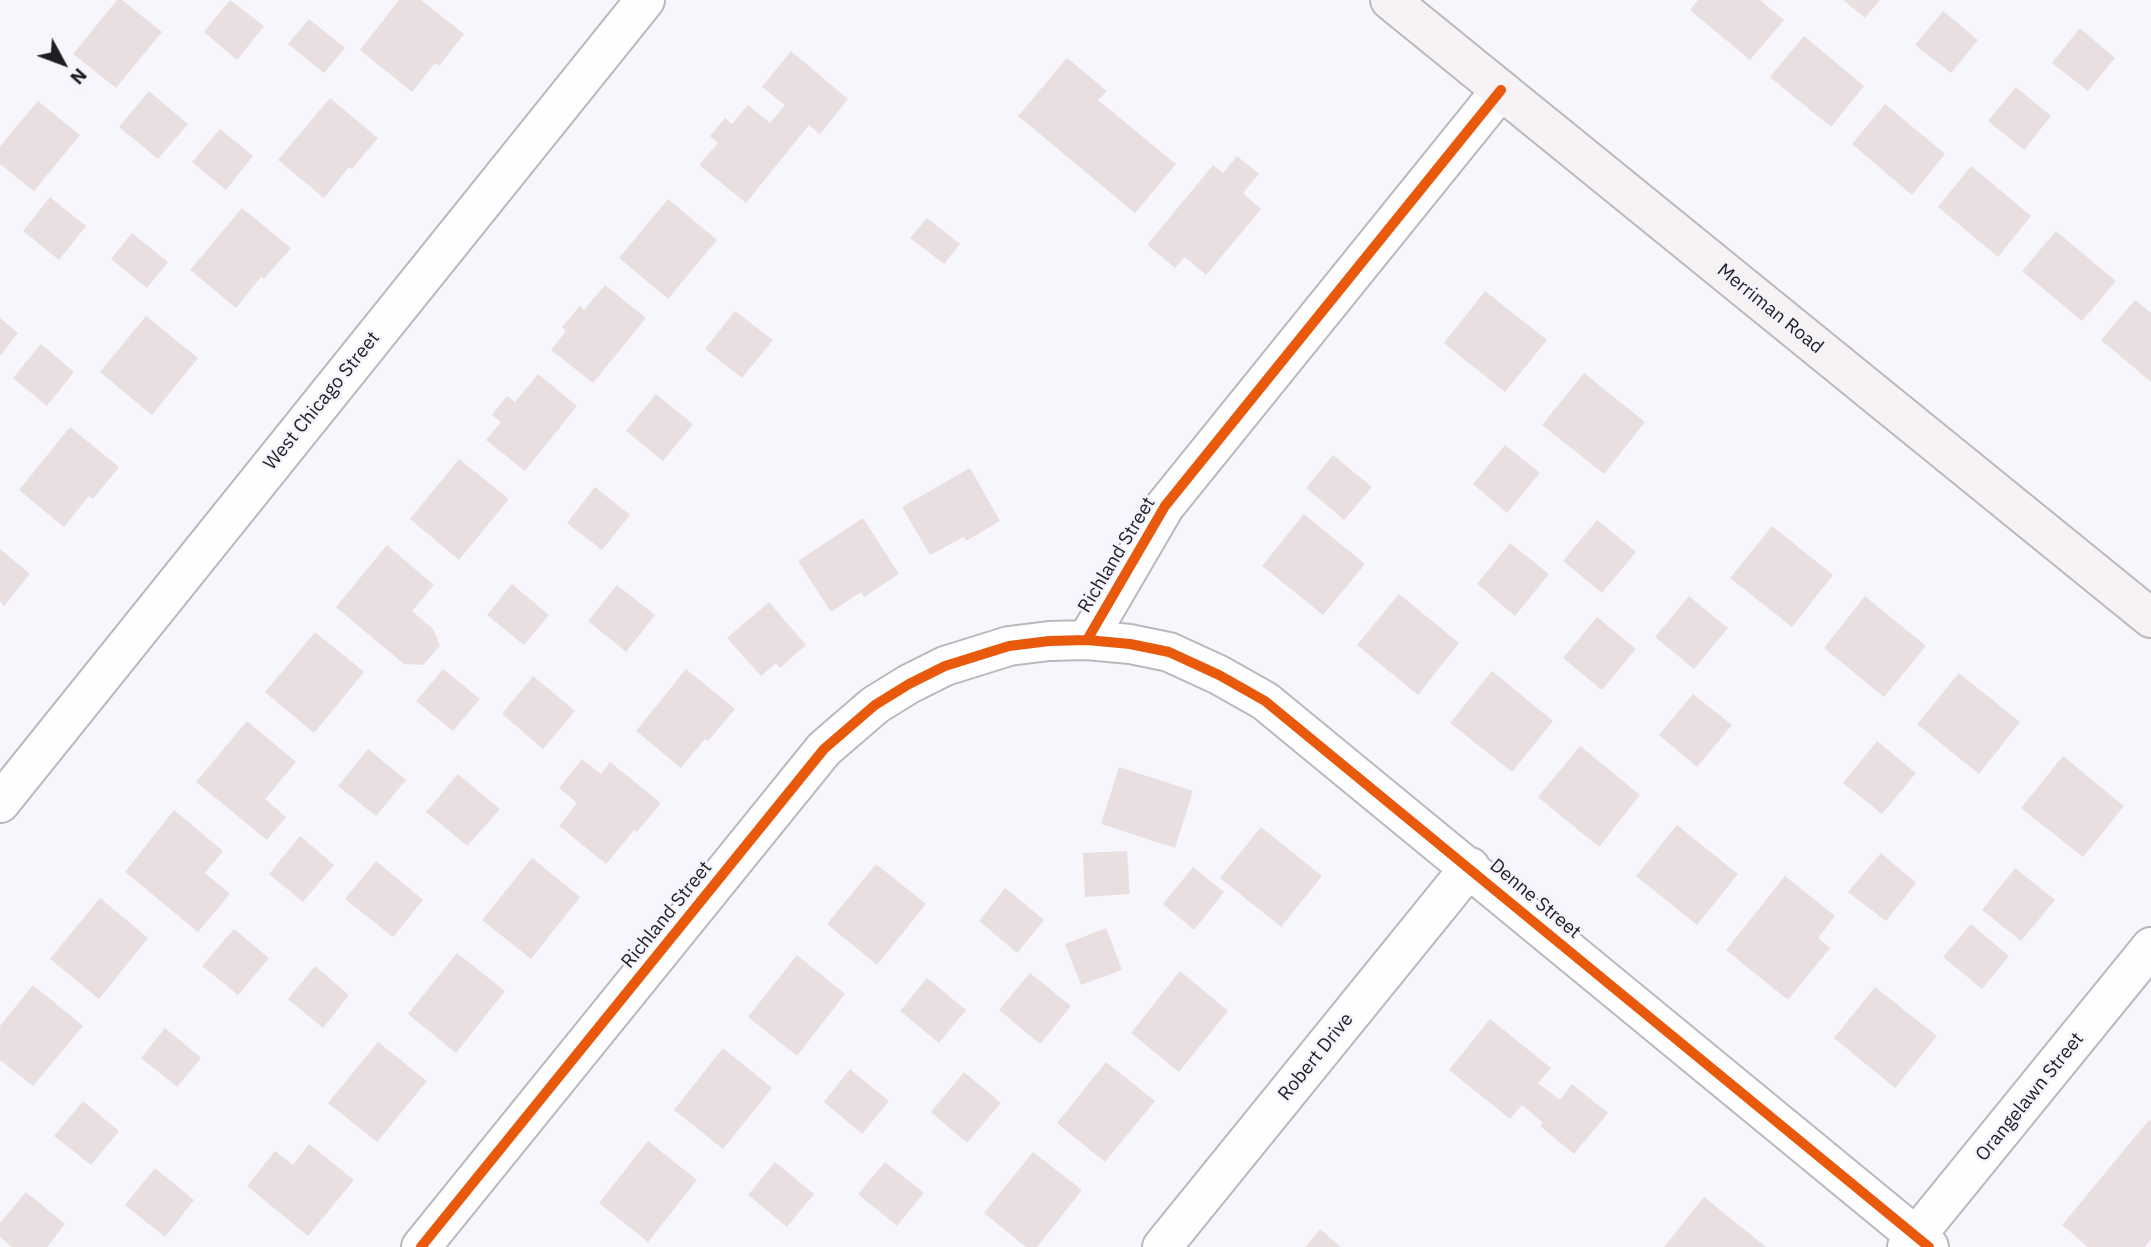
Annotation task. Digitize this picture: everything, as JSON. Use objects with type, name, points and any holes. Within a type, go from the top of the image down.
[{"type":"main road","name":"Merriman Road","points":[[1390,0],[2151,618]]},
{"type":"street","name":"West Chicago Street","points":[[0,803],[645,0]]},
{"type":"street","name":"Richland Street","points":[[421,1247],[824,749],[875,705],[945,666],[1009,646],[1087,640],[1165,506],[1501,90]]},
{"type":"street","name":"Denne Street","points":[[1087,640],[1130,644],[1169,652],[1219,675],[1265,701],[1470,867],[1918,1243]]},
{"type":"street","name":"Robert Drive","points":[[1162,1247],[1470,867]]},
{"type":"street","name":"Orangelawn Street","points":[[1918,1243],[2151,947]]},
{"type":"building","points":[[117,0],[122,0],[162,32],[116,88],[73,54]]},
{"type":"building","points":[[230,0],[264,26],[237,60],[204,32]]},
{"type":"building","points":[[399,0],[421,0],[464,34],[439,66],[435,63],[412,92],[360,50]]},
{"type":"building","points":[[1698,0],[1760,0],[1784,20],[1750,60],[1690,10]]},
{"type":"building","points":[[1843,0],[1880,0],[1865,18]]},
{"type":"building","points":[[1943,11],[1978,40],[1951,73],[1915,45]]},
{"type":"building","points":[[309,19],[345,48],[324,73],[288,44]]},
{"type":"building","points":[[2080,28],[2115,58],[2088,91],[2052,63]]},
{"type":"building","points":[[1804,36],[1864,86],[1831,127],[1770,77]]},
{"type":"building","points":[[791,51],[848,99],[820,134],[809,125],[746,203],[699,165],[718,143],[710,136],[725,118],[732,124],[748,105],[770,123],[785,105],[762,87]]},
{"type":"building","points":[[1067,58],[1107,91],[1098,100],[1176,164],[1135,213],[1018,116]]},
{"type":"building","points":[[2016,87],[2051,116],[2024,150],[1988,121]]},
{"type":"building","points":[[149,91],[188,124],[158,159],[119,127]]},
{"type":"building","points":[[330,98],[378,138],[352,169],[349,167],[324,198],[278,160]]},
{"type":"building","points":[[38,101],[80,135],[34,191],[0,164],[0,146]]},
{"type":"building","points":[[1885,104],[1945,154],[1912,195],[1852,144]]},
{"type":"building","points":[[220,129],[253,156],[226,190],[192,162]]},
{"type":"building","points":[[1237,156],[1259,174],[1243,193],[1261,209],[1206,275],[1185,257],[1175,268],[1147,245],[1213,165],[1223,173]]},
{"type":"building","points":[[1971,166],[2031,216],[1998,257],[1938,207]]},
{"type":"building","points":[[50,197],[86,226],[59,260],[23,231]]},
{"type":"building","points":[[668,199],[717,240],[668,299],[619,258]]},
{"type":"building","points":[[242,208],[291,248],[264,279],[261,277],[236,308],[190,270]]},
{"type":"building","points":[[927,218],[960,244],[944,264],[910,238]]},
{"type":"building","points":[[2056,231],[2116,281],[2082,321],[2022,271]]},
{"type":"building","points":[[132,233],[168,262],[147,288],[111,259]]},
{"type":"building","points":[[605,285],[646,318],[593,383],[551,350],[566,331],[562,327],[580,306],[584,310]]},
{"type":"building","points":[[1485,291],[1547,340],[1505,392],[1444,343]]},
{"type":"building","points":[[2135,300],[2151,313],[2151,382],[2101,340]]},
{"type":"building","points":[[735,311],[773,340],[742,378],[705,349]]},
{"type":"building","points":[[146,316],[198,358],[152,415],[100,372]]},
{"type":"building","points":[[0,318],[18,333],[0,356]]},
{"type":"building","points":[[41,344],[74,372],[47,406],[13,378]]},
{"type":"building","points":[[1584,373],[1645,422],[1604,474],[1542,425]]},
{"type":"building","points":[[538,374],[577,406],[525,471],[486,440],[501,422],[492,415],[507,396],[515,402]]},
{"type":"building","points":[[656,394],[693,424],[663,461],[626,431]]},
{"type":"building","points":[[70,427],[119,467],[93,499],[89,496],[64,527],[19,490]]},
{"type":"building","points":[[1505,445],[1540,473],[1507,513],[1473,484]]},
{"type":"building","points":[[1333,455],[1372,487],[1344,520],[1306,488]]},
{"type":"building","points":[[459,459],[509,499],[459,560],[410,519]]},
{"type":"building","points":[[970,468],[1000,521],[966,541],[964,537],[930,555],[902,507]]},
{"type":"building","points":[[595,487],[630,515],[602,550],[567,523]]},
{"type":"building","points":[[1304,514],[1365,564],[1323,615],[1262,566]]},
{"type":"building","points":[[863,518],[899,574],[864,597],[861,592],[831,612],[798,561]]},
{"type":"building","points":[[1597,520],[1636,552],[1602,593],[1563,561]]},
{"type":"building","points":[[1772,526],[1833,575],[1792,627],[1730,578]]},
{"type":"building","points":[[1510,543],[1549,574],[1515,616],[1477,584]]},
{"type":"building","points":[[387,545],[434,585],[412,611],[433,629],[440,646],[423,665],[404,664],[336,607]]},
{"type":"building","points":[[0,549],[30,574],[4,606],[0,602]]},
{"type":"building","points":[[512,584],[549,615],[524,645],[487,615]]},
{"type":"building","points":[[617,585],[655,615],[626,652],[588,621]]},
{"type":"building","points":[[1399,594],[1459,643],[1418,695],[1357,645]]},
{"type":"building","points":[[1689,596],[1728,628],[1694,669],[1655,637]]},
{"type":"building","points":[[1865,596],[1926,646],[1884,697],[1824,648]]},
{"type":"building","points":[[769,602],[806,645],[780,668],[776,663],[761,676],[727,638]]},
{"type":"building","points":[[1597,617],[1636,649],[1602,690],[1563,658]]},
{"type":"building","points":[[315,632],[364,672],[314,733],[265,692]]},
{"type":"building","points":[[443,669],[480,699],[453,731],[416,701]]},
{"type":"building","points":[[686,669],[735,709],[681,768],[636,731]]},
{"type":"building","points":[[1492,671],[1553,721],[1512,772],[1450,723]]},
{"type":"building","points":[[1959,673],[2020,722],[1979,774],[1917,724]]},
{"type":"building","points":[[533,676],[575,711],[543,749],[502,714]]},
{"type":"building","points":[[1693,694],[1732,725],[1697,767],[1659,735]]},
{"type":"building","points":[[247,721],[296,762],[265,799],[286,817],[267,840],[196,782]]},
{"type":"building","points":[[1877,741],[1916,773],[1882,814],[1843,783]]},
{"type":"building","points":[[1580,746],[1640,795],[1599,847],[1538,797]]},
{"type":"building","points":[[368,749],[406,780],[376,816],[338,786]]},
{"type":"building","points":[[2063,756],[2124,806],[2083,857],[2021,808]]},
{"type":"building","points":[[582,759],[601,774],[610,762],[661,803],[606,864],[559,826],[577,803],[559,788]]},
{"type":"building","points":[[1119,767],[1193,791],[1175,848],[1101,824]]},
{"type":"building","points":[[458,774],[500,809],[467,846],[426,812]]},
{"type":"building","points":[[174,810],[223,851],[205,873],[230,894],[198,932],[125,872]]},
{"type":"building","points":[[1677,825],[1738,874],[1697,925],[1636,876]]},
{"type":"building","points":[[1261,827],[1322,876],[1281,927],[1220,878]]},
{"type":"building","points":[[300,836],[334,865],[303,902],[269,874]]},
{"type":"building","points":[[1127,851],[1130,894],[1085,897],[1083,853]]},
{"type":"building","points":[[1881,853],[1916,883],[1886,921],[1848,892]]},
{"type":"building","points":[[532,858],[580,897],[531,959],[482,920]]},
{"type":"building","points":[[376,861],[423,900],[393,937],[345,899]]},
{"type":"building","points":[[876,864],[926,904],[877,965],[827,924]]},
{"type":"building","points":[[1193,867],[1224,892],[1194,930],[1163,904]]},
{"type":"building","points":[[2015,868],[2055,900],[2021,941],[1982,910]]},
{"type":"building","points":[[1785,876],[1835,916],[1818,938],[1830,948],[1788,1000],[1726,950]]},
{"type":"building","points":[[1005,888],[1044,920],[1017,953],[979,921]]},
{"type":"building","points":[[100,898],[148,938],[99,999],[50,959]]},
{"type":"building","points":[[1971,924],[2009,956],[1982,989],[1943,957]]},
{"type":"building","points":[[1106,928],[1122,970],[1081,985],[1065,944]]},
{"type":"building","points":[[234,929],[269,958],[238,995],[202,966]]},
{"type":"building","points":[[457,953],[505,991],[456,1053],[408,1014]]},
{"type":"building","points":[[797,955],[845,994],[797,1056],[748,1017]]},
{"type":"building","points":[[315,966],[349,995],[323,1028],[288,999]]},
{"type":"building","points":[[1180,971],[1228,1011],[1179,1072],[1131,1033]]},
{"type":"building","points":[[1030,973],[1071,1006],[1040,1044],[999,1010]]},
{"type":"building","points":[[927,978],[966,1010],[939,1043],[900,1011]]},
{"type":"building","points":[[33,985],[83,1026],[33,1086],[0,1060],[0,1026]]},
{"type":"building","points":[[1875,987],[1937,1036],[1895,1088],[1834,1038]]},
{"type":"building","points":[[1490,1019],[1551,1068],[1538,1083],[1560,1100],[1572,1084],[1608,1113],[1574,1154],[1540,1126],[1543,1123],[1522,1105],[1510,1119],[1449,1070]]},
{"type":"building","points":[[165,1028],[201,1058],[177,1087],[141,1058]]},
{"type":"building","points":[[378,1042],[427,1081],[377,1142],[328,1103]]},
{"type":"building","points":[[723,1048],[772,1088],[723,1149],[674,1110]]},
{"type":"building","points":[[1106,1062],[1155,1101],[1105,1162],[1057,1123]]},
{"type":"building","points":[[850,1069],[889,1101],[862,1134],[824,1102]]},
{"type":"building","points":[[964,1072],[1001,1103],[967,1143],[931,1112]]},
{"type":"building","points":[[83,1101],[119,1131],[91,1165],[54,1136]]},
{"type":"building","points":[[2149,1120],[2151,1239],[2145,1247],[2088,1247],[2062,1225]]},
{"type":"building","points":[[648,1141],[697,1180],[648,1242],[599,1203]]},
{"type":"building","points":[[309,1144],[354,1180],[308,1236],[247,1186],[275,1151],[293,1165]]},
{"type":"building","points":[[1033,1152],[1082,1190],[1037,1247],[1026,1247],[984,1213]]},
{"type":"building","points":[[775,1162],[814,1194],[787,1227],[748,1195]]},
{"type":"building","points":[[885,1162],[924,1193],[897,1226],[858,1194]]},
{"type":"building","points":[[155,1168],[194,1200],[165,1237],[125,1205]]},
{"type":"building","points":[[26,1192],[65,1224],[47,1247],[12,1247],[0,1237],[0,1223]]},
{"type":"building","points":[[1704,1197],[1766,1247],[1664,1247]]},
{"type":"building","points":[[1320,1229],[1341,1247],[1305,1247]]},
{"type":"cycle path","points":[[421,1247],[824,749],[875,705],[945,666],[1009,646],[1087,640],[1165,506],[1501,90]]},
{"type":"cycle path","points":[[1087,640],[1130,644],[1169,652],[1219,675],[1265,701],[1929,1247]]}]
